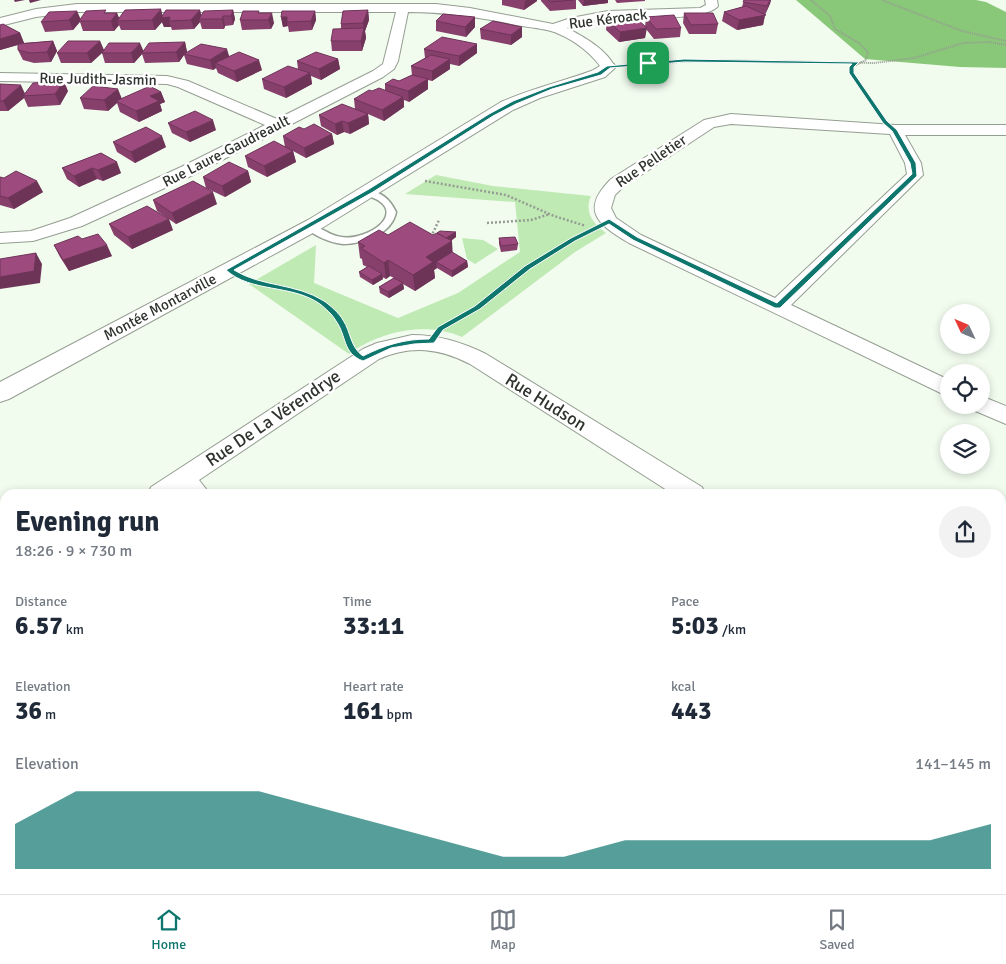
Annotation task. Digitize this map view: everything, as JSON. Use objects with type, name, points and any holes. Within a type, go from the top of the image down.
[{"type":"street","name":"Rue Kéroack","points":[[556,28],[571,21],[584,19],[703,11],[712,6],[711,0]]},
{"type":"street","points":[[0,22],[50,10],[105,4],[260,4],[452,9],[556,28],[572,34],[605,61],[608,67]]},
{"type":"street","name":"Rue Laure-Gaudreault","points":[[0,238],[33,236],[76,222],[187,171],[372,77],[387,68],[392,58],[403,7]]},
{"type":"street","name":"Montée Montarville","points":[[0,393],[309,227],[507,106],[542,91],[599,74],[608,67]]},
{"type":"street","name":"Rue Judith-Jasmin","points":[[0,77],[167,80],[183,84],[277,125]]},
{"type":"street","name":"Rue Pelletier","points":[[895,130],[731,119],[709,123],[617,183],[606,194],[602,202],[602,210],[606,218],[619,229],[940,385]]},
{"type":"street","points":[[778,306],[915,175],[913,163],[895,130],[1006,130]]},
{"type":"street","name":"Rue Hudson","points":[[389,346],[414,342],[431,342],[452,347],[478,359],[685,489]]},
{"type":"street","name":"Rue De La Vérendrye","points":[[190,486],[363,359],[389,346]]},
{"type":"street","points":[[990,408],[1006,416]]},
{"type":"lane","points":[[309,227],[326,236],[343,241],[356,240],[376,232],[388,223],[391,212],[389,204],[368,192]]},
{"type":"path","points":[[811,0],[830,16],[835,29],[864,47],[868,57],[852,67],[852,73],[885,122],[895,130]]},
{"type":"path","points":[[882,0],[976,36],[1006,41]]},
{"type":"path","points":[[976,36],[979,40]]},
{"type":"path","points":[[608,67],[684,60],[873,64],[922,56],[964,42],[979,40],[1006,45]]},
{"type":"path","points":[[400,173],[427,182],[506,195],[550,214],[594,228],[528,267],[477,308],[440,328],[431,342]]},
{"type":"path","points":[[487,223],[531,220],[550,214]]},
{"type":"path","points":[[430,240],[439,220]]},
{"type":"path","points":[[229,270],[244,280],[297,291],[322,303],[340,320],[352,352],[363,359]]},
{"type":"green space","points":[[796,0],[976,0],[986,2],[1006,12],[1006,68],[960,67],[865,59]]},
{"type":"green space","points":[[436,175],[493,186],[591,196],[589,212],[591,217],[597,226],[606,233],[575,252],[462,337],[434,330],[404,331],[375,339],[349,354],[249,284],[316,245],[314,283],[398,318],[458,293],[520,252],[515,202],[405,194]]},
{"type":"green space","points":[[462,238],[483,240],[498,249],[475,264],[467,259]]},
{"type":"building","points":[[548,0],[574,0],[550,2]]},
{"type":"building","points":[[744,0],[770,0],[767,6],[743,2]]},
{"type":"building","points":[[746,6],[766,15],[739,20],[724,12]]},
{"type":"building","points":[[161,9],[152,20],[117,21],[125,10]]},
{"type":"building","points":[[106,10],[104,13],[117,13],[111,21],[79,21],[86,11]]},
{"type":"building","points":[[166,10],[200,10],[191,20],[169,21],[170,17],[161,18]]},
{"type":"building","points":[[233,10],[231,16],[223,16],[222,19],[199,19],[204,11]]},
{"type":"building","points":[[368,10],[363,23],[341,24],[343,11]]},
{"type":"building","points":[[77,11],[69,20],[41,22],[49,12]]},
{"type":"building","points":[[243,11],[272,13],[268,20],[240,20]]},
{"type":"building","points":[[282,11],[315,11],[311,21],[287,22],[287,17],[281,17]]},
{"type":"building","points":[[684,13],[713,13],[718,24],[691,25]]},
{"type":"building","points":[[443,14],[475,17],[465,27],[436,21]]},
{"type":"building","points":[[633,15],[647,28],[620,32],[607,20]]},
{"type":"building","points":[[674,15],[681,28],[656,29],[646,17]]},
{"type":"building","points":[[493,21],[522,27],[511,35],[480,29]]},
{"type":"building","points":[[3,24],[20,33],[0,39],[0,25]]},
{"type":"building","points":[[364,28],[361,41],[331,41],[333,29]]},
{"type":"building","points":[[442,37],[477,44],[459,56],[424,49]]},
{"type":"building","points":[[53,41],[47,52],[30,53],[18,50],[18,44]]},
{"type":"building","points":[[68,41],[100,41],[87,53],[57,53]]},
{"type":"building","points":[[185,42],[176,52],[142,53],[149,43]]},
{"type":"building","points":[[109,43],[140,43],[131,53],[102,53]]},
{"type":"building","points":[[201,44],[227,49],[210,60],[184,54]]},
{"type":"building","points":[[239,52],[259,60],[234,71],[215,63]]},
{"type":"building","points":[[316,52],[338,59],[319,69],[297,61]]},
{"type":"building","points":[[431,55],[450,59],[432,71],[411,66]]},
{"type":"building","points":[[288,66],[310,73],[284,87],[262,79]]},
{"type":"building","points":[[412,75],[428,79],[408,91],[385,84],[393,79],[399,81]]},
{"type":"building","points":[[64,81],[55,94],[23,96],[33,83]]},
{"type":"building","points":[[0,84],[21,85],[3,101],[0,101]]},
{"type":"building","points":[[93,86],[118,89],[104,100],[80,98]]},
{"type":"building","points":[[150,86],[161,92],[150,96],[159,101],[136,111],[116,101]]},
{"type":"building","points":[[379,88],[403,97],[382,110],[354,99],[369,90],[372,91]]},
{"type":"building","points":[[342,104],[368,114],[348,123],[342,121],[335,124],[319,115]]},
{"type":"building","points":[[195,111],[213,120],[186,132],[168,123]]},
{"type":"building","points":[[314,124],[332,134],[304,148],[283,136],[299,127],[304,129]]},
{"type":"building","points":[[146,127],[162,136],[131,152],[113,142]]},
{"type":"building","points":[[274,141],[293,151],[264,166],[245,156]]},
{"type":"building","points":[[101,153],[117,162],[98,170],[92,168],[74,176],[62,168]]},
{"type":"building","points":[[229,162],[248,171],[222,186],[203,177]]},
{"type":"building","points":[[16,171],[37,181],[8,198],[0,196],[0,177],[4,178]]},
{"type":"building","points":[[193,181],[213,192],[172,213],[153,200]]},
{"type":"building","points":[[147,206],[169,219],[128,237],[109,224]]},
{"type":"building","points":[[410,222],[433,235],[437,233],[452,241],[426,257],[433,262],[413,275],[388,260],[384,263],[361,248],[365,246],[358,242],[379,230],[388,235]]},
{"type":"building","points":[[440,231],[456,232],[446,238],[437,233]]},
{"type":"building","points":[[98,234],[107,245],[63,260],[54,245],[78,236],[82,239]]},
{"type":"building","points":[[515,237],[518,244],[501,246],[499,238]]},
{"type":"building","points":[[452,252],[467,261],[452,271],[436,262]]},
{"type":"building","points":[[36,253],[34,271],[0,277],[0,259]]},
{"type":"building","points":[[369,266],[382,274],[372,280],[359,272]]},
{"type":"building","points":[[394,278],[403,283],[388,292],[379,287]]},
{"type":"route","points":[[684,60],[765,60],[857,63],[852,67],[852,73],[885,122],[895,130],[913,163],[915,175],[778,306],[635,239],[609,221],[528,267],[477,308],[440,328],[431,342],[414,342],[389,346],[363,359],[352,352],[340,320],[330,308],[297,291],[244,280],[229,270],[315,224],[371,191],[514,102],[551,88],[599,74],[608,69],[608,67],[648,63],[684,60]]}]
